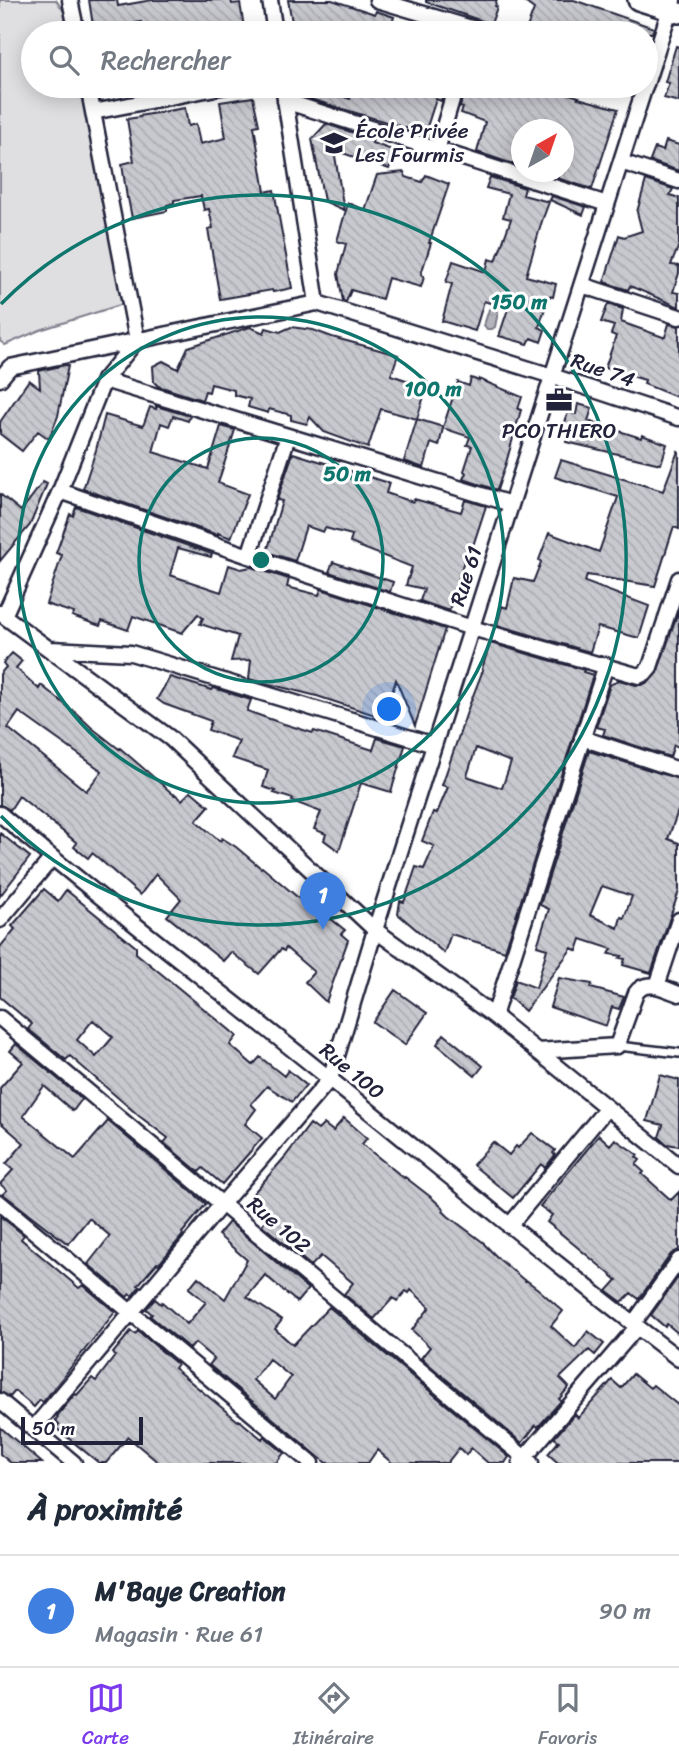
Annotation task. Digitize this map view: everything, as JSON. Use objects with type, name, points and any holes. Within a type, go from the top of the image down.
[{"type":"main road","points":[[638,0],[674,7]]},
{"type":"street","points":[[70,0],[74,21]]},
{"type":"street","points":[[270,0],[273,21]]},
{"type":"street","points":[[377,0],[441,21]]},
{"type":"street","name":"Rue 61","points":[[658,50],[674,7]]},
{"type":"street","points":[[90,98],[137,340]]},
{"type":"street","points":[[93,112],[165,98]]},
{"type":"street","points":[[0,379],[5,363],[137,340],[317,303],[285,98]]},
{"type":"street","points":[[437,150],[452,98]]},
{"type":"street","name":"Rue 61","points":[[330,1079],[374,930],[641,98]]},
{"type":"street","points":[[285,101],[607,204]]},
{"type":"street","points":[[621,162],[679,181]]},
{"type":"street","points":[[582,285],[679,317]]},
{"type":"street","name":"Rue 74","points":[[317,303],[679,418]]},
{"type":"street","points":[[137,340],[103,380],[60,491],[2,615],[170,738],[374,930],[494,1016],[679,1166]]},
{"type":"street","points":[[103,380],[511,504]]},
{"type":"street","points":[[249,556],[288,436]]},
{"type":"street","points":[[60,491],[472,628],[639,676],[650,667],[674,609],[679,579]]},
{"type":"street","points":[[49,649],[131,653],[434,745]]},
{"type":"street","points":[[494,1016],[606,665]]},
{"type":"street","points":[[582,738],[679,770]]},
{"type":"street","name":"Rue 100","points":[[0,814],[509,1226],[679,1359]]},
{"type":"street","points":[[0,920],[52,858]]},
{"type":"street","points":[[657,986],[679,920]]},
{"type":"street","points":[[537,1051],[617,1046],[640,987],[648,984],[679,994]]},
{"type":"street","name":"Rue 102","points":[[0,1018],[525,1461]]},
{"type":"street","points":[[33,1429],[330,1079]]},
{"type":"street","points":[[509,1226],[607,1108]]},
{"type":"street","points":[[0,1203],[311,1463]]},
{"type":"street","points":[[525,1461],[635,1325],[679,1260]]},
{"type":"street","points":[[0,1401],[74,1463]]},
{"type":"lane","points":[[617,1046],[679,1053]]},
{"type":"shaded area","points":[[0,0],[56,0],[69,21],[21,21],[21,98],[85,98],[123,304],[40,330],[5,345],[0,341]]},
{"type":"water","points":[[494,308],[498,312],[495,327],[487,329],[484,325],[489,309]]},
{"type":"building","points":[[89,0],[117,0],[118,6],[152,0],[231,0],[232,4],[240,3],[243,21],[92,21]]},
{"type":"building","points":[[288,0],[332,0],[375,14],[376,11],[394,17],[393,21],[292,21]]},
{"type":"building","points":[[497,0],[497,7],[492,21],[482,21],[426,2]]},
{"type":"building","points":[[522,0],[574,0],[634,21],[530,21],[534,9]]},
{"type":"building","points":[[676,46],[679,47],[679,102],[664,98],[669,83],[665,82]]},
{"type":"building","points":[[253,98],[259,125],[254,126],[265,192],[274,190],[292,288],[220,299],[208,229],[213,228],[209,209],[204,210],[201,196],[174,200],[174,203],[167,205],[167,211],[132,218],[122,164],[134,161],[127,119],[185,108],[188,126],[196,124],[200,144],[226,138],[220,102]]},
{"type":"building","points":[[307,98],[442,98],[441,101],[436,99],[427,127],[433,130],[431,137]]},
{"type":"building","points":[[462,98],[578,98],[618,109],[592,189],[570,182],[574,182],[574,119],[511,119],[511,163],[477,152],[485,122],[461,113],[463,108],[460,107]]},
{"type":"building","points":[[326,124],[373,139],[372,143],[395,151],[389,169],[334,150],[344,210],[324,201],[312,139]]},
{"type":"building","points":[[666,141],[679,145],[679,171],[650,161],[655,148],[663,151]]},
{"type":"building","points":[[404,172],[406,177],[422,182],[426,175],[449,184],[429,243],[421,274],[424,277],[421,287],[388,278],[382,299],[351,290],[346,302],[343,301],[338,274],[346,244],[337,241],[348,203],[365,210],[377,175]]},
{"type":"building","points":[[490,177],[525,188],[523,195],[549,202],[526,276],[556,284],[539,327],[545,330],[541,342],[531,338],[528,344],[499,336],[508,309],[484,301],[475,331],[442,321],[452,284],[446,282],[453,261],[486,272],[489,259],[496,261],[511,219],[503,217],[509,194],[486,188]]},
{"type":"building","points":[[646,180],[673,189],[670,195],[679,198],[679,245],[671,265],[679,266],[673,292],[679,293],[679,307],[630,286],[628,290],[604,282],[619,235],[624,237],[642,231],[637,212]]},
{"type":"building","points":[[552,196],[586,207],[583,215],[550,200]]},
{"type":"building","points":[[608,304],[623,309],[621,322],[663,337],[669,324],[679,326],[679,398],[644,384],[645,380],[605,368],[616,336],[611,334],[614,326],[601,322]]},
{"type":"building","points":[[250,327],[264,333],[266,328],[280,332],[291,327],[313,330],[398,355],[391,375],[424,386],[422,393],[425,393],[417,419],[381,409],[368,448],[324,432],[310,417],[307,424],[291,420],[291,415],[269,409],[268,413],[248,407],[250,399],[234,395],[234,390],[211,384],[209,392],[205,391],[202,400],[158,386],[154,382],[153,366],[163,361],[178,369],[188,347]]},
{"type":"building","points":[[68,366],[58,416],[49,439],[38,431],[22,451],[0,434],[0,422],[29,380],[40,388],[39,371]]},
{"type":"building","points":[[471,378],[522,397],[518,409],[521,410],[497,490],[463,479],[472,446],[467,445],[470,437],[443,428],[439,446],[431,443],[424,468],[404,461],[417,419],[443,427],[458,382],[469,386]]},
{"type":"building","points":[[578,404],[592,408],[588,421],[667,444],[661,464],[566,442],[569,434],[562,433],[568,412],[576,414]]},
{"type":"building","points":[[156,406],[190,416],[188,421],[173,416],[169,426],[161,423],[153,452],[208,469],[221,426],[235,430],[218,483],[248,494],[231,538],[83,489],[105,415],[143,426],[150,407],[156,409]]},
{"type":"building","points":[[678,451],[679,529],[673,529],[655,586],[587,575],[585,582],[649,606],[639,638],[598,627],[590,652],[497,625],[502,606],[507,608],[514,578],[533,582],[549,533],[599,552],[618,497],[555,477],[561,460],[663,491]]},
{"type":"building","points":[[293,453],[389,483],[386,493],[413,502],[414,499],[461,512],[465,500],[486,506],[469,558],[465,557],[449,611],[420,601],[424,589],[406,585],[412,567],[350,543],[352,535],[325,528],[323,532],[306,526],[295,561],[267,552],[282,501],[277,500]]},
{"type":"building","points":[[43,482],[47,484],[30,525],[0,561],[0,494],[21,511]]},
{"type":"building","points":[[76,507],[212,554],[211,557],[178,548],[170,575],[221,592],[229,565],[241,569],[251,567],[289,579],[287,587],[319,595],[321,589],[445,629],[415,726],[396,680],[384,718],[317,696],[249,679],[251,660],[231,661],[238,636],[200,624],[203,618],[198,614],[182,633],[133,616],[128,630],[102,621],[100,626],[72,616],[74,613],[46,604],[62,555],[56,553],[70,514],[73,516]]},
{"type":"building","points":[[333,562],[393,582],[390,592],[329,572]]},
{"type":"building","points":[[679,610],[679,747],[674,745],[670,757],[603,735],[605,729],[596,727],[610,685],[619,680],[642,685],[657,673]]},
{"type":"building","points":[[490,643],[584,670],[583,672],[593,675],[505,951],[451,934],[444,953],[398,914],[400,901],[404,902],[416,867],[424,869],[434,846],[422,841],[433,812],[437,813],[448,787],[442,785]],"holes":[[[476,748],[511,762],[502,788],[467,776]]]},
{"type":"building","points":[[12,653],[22,661],[16,668],[39,689],[41,685],[174,795],[182,800],[191,791],[209,806],[196,821],[220,841],[222,838],[262,867],[322,918],[325,914],[345,930],[341,934],[348,940],[326,1002],[305,982],[314,972],[286,948],[284,951],[281,949],[259,974],[231,952],[223,961],[167,916],[181,899],[156,874],[140,895],[92,853],[88,858],[74,847],[77,843],[19,796],[10,810],[0,805],[0,674],[6,667],[3,663]],"holes":[[[19,712],[102,771],[86,791],[8,728]]]},
{"type":"building","points":[[170,677],[251,700],[247,711],[313,733],[314,731],[373,750],[377,738],[405,746],[391,792],[361,783],[339,851],[324,840],[326,834],[314,829],[321,812],[263,787],[268,770],[232,758],[239,741],[208,730],[211,721],[157,699]]},
{"type":"building","points":[[589,751],[679,779],[679,808],[668,839],[679,843],[679,891],[651,973],[623,965],[625,959],[620,958],[622,956],[609,954],[612,949],[581,939],[577,951],[572,948],[525,1011],[510,998],[516,980],[536,988],[547,949],[537,946],[549,909],[540,905]],"holes":[[[602,886],[632,896],[618,928],[590,915]]]},
{"type":"building","points":[[0,833],[30,857],[0,896]]},
{"type":"building","points":[[44,889],[58,901],[66,890],[136,947],[136,953],[237,1036],[230,1045],[253,1065],[260,1057],[284,1076],[288,1070],[306,1085],[292,1102],[267,1086],[251,1104],[256,1109],[245,1124],[262,1138],[222,1184],[203,1168],[199,1172],[164,1143],[168,1138],[70,1056],[66,1060],[28,1029],[32,1024],[0,997],[0,947],[15,929],[12,926]],"holes":[[[93,1020],[113,1037],[96,1057],[77,1040]]]},
{"type":"building","points":[[559,978],[592,984],[591,988],[624,997],[619,1009],[612,1007],[606,1026],[550,1007]]},
{"type":"building","points":[[395,990],[427,1013],[405,1045],[373,1022]]},
{"type":"building","points":[[444,1034],[483,1066],[475,1076],[437,1044]]},
{"type":"building","points":[[16,1044],[82,1099],[73,1111],[44,1086],[23,1116],[75,1159],[108,1121],[206,1204],[159,1264],[157,1263],[138,1285],[140,1286],[132,1296],[130,1294],[127,1297],[88,1264],[110,1236],[89,1218],[68,1244],[3,1194],[7,1190],[0,1184],[13,1170],[6,1164],[24,1143],[0,1122],[0,1088],[23,1062],[10,1051]]},
{"type":"building","points":[[660,1075],[679,1080],[679,1146],[667,1144],[659,1137],[663,1125],[647,1121]]},
{"type":"building","points":[[344,1118],[367,1138],[362,1144],[432,1198],[448,1216],[484,1243],[499,1259],[563,1311],[551,1326],[575,1348],[588,1331],[604,1344],[595,1355],[589,1350],[560,1378],[569,1387],[559,1399],[561,1401],[522,1443],[421,1358],[430,1347],[412,1330],[430,1307],[411,1290],[409,1293],[406,1291],[397,1301],[393,1298],[374,1319],[344,1294],[353,1283],[321,1256],[311,1266],[262,1225],[269,1214],[250,1197],[310,1124],[318,1130],[324,1124],[333,1131]]},
{"type":"building","points":[[532,1133],[555,1150],[555,1155],[545,1168],[541,1164],[513,1198],[473,1165],[493,1142],[509,1155]]},
{"type":"building","points":[[599,1135],[610,1145],[615,1139],[638,1155],[636,1157],[640,1160],[636,1165],[644,1172],[642,1174],[671,1200],[679,1192],[679,1250],[671,1254],[639,1299],[631,1293],[622,1302],[607,1291],[617,1280],[547,1222],[552,1215],[540,1206]]},
{"type":"building","points":[[0,1216],[24,1235],[21,1239],[79,1288],[83,1285],[115,1312],[43,1402],[40,1400],[34,1407],[15,1391],[10,1397],[0,1392]]},
{"type":"building","points":[[229,1222],[308,1289],[297,1302],[265,1275],[247,1297],[282,1320],[275,1329],[293,1345],[329,1307],[509,1457],[505,1463],[488,1463],[471,1448],[466,1455],[459,1448],[447,1463],[392,1463],[377,1450],[368,1463],[326,1463],[209,1365],[214,1359],[195,1343],[190,1349],[150,1316],[152,1314],[146,1309],[155,1299],[187,1324],[206,1302],[189,1288],[198,1277],[225,1299],[247,1260],[218,1235]],"holes":[[[269,1359],[291,1377],[275,1399],[253,1380]]]},
{"type":"building","points":[[679,1276],[679,1334],[651,1315]]},
{"type":"building","points":[[131,1331],[135,1334],[138,1331],[177,1364],[174,1368],[238,1421],[262,1439],[264,1436],[284,1453],[276,1463],[159,1463],[128,1437],[106,1463],[99,1463],[56,1428],[59,1424],[55,1420],[57,1416],[92,1378],[96,1381],[115,1356],[113,1353]]},
{"type":"building","points":[[633,1374],[650,1388],[653,1385],[679,1406],[679,1463],[558,1463],[548,1454],[559,1441],[554,1438],[575,1414],[578,1418],[612,1380],[621,1388]]},
{"type":"building","points":[[0,1427],[42,1463],[11,1463],[0,1454]]},
{"type":"place","name":"École Privée Les Fourmis","points":[[334,143]]},
{"type":"place","name":"PCO THIERO","points":[[559,400]]},
{"type":"place","name":"M'Baye Creation","points":[[323,930]]}]
